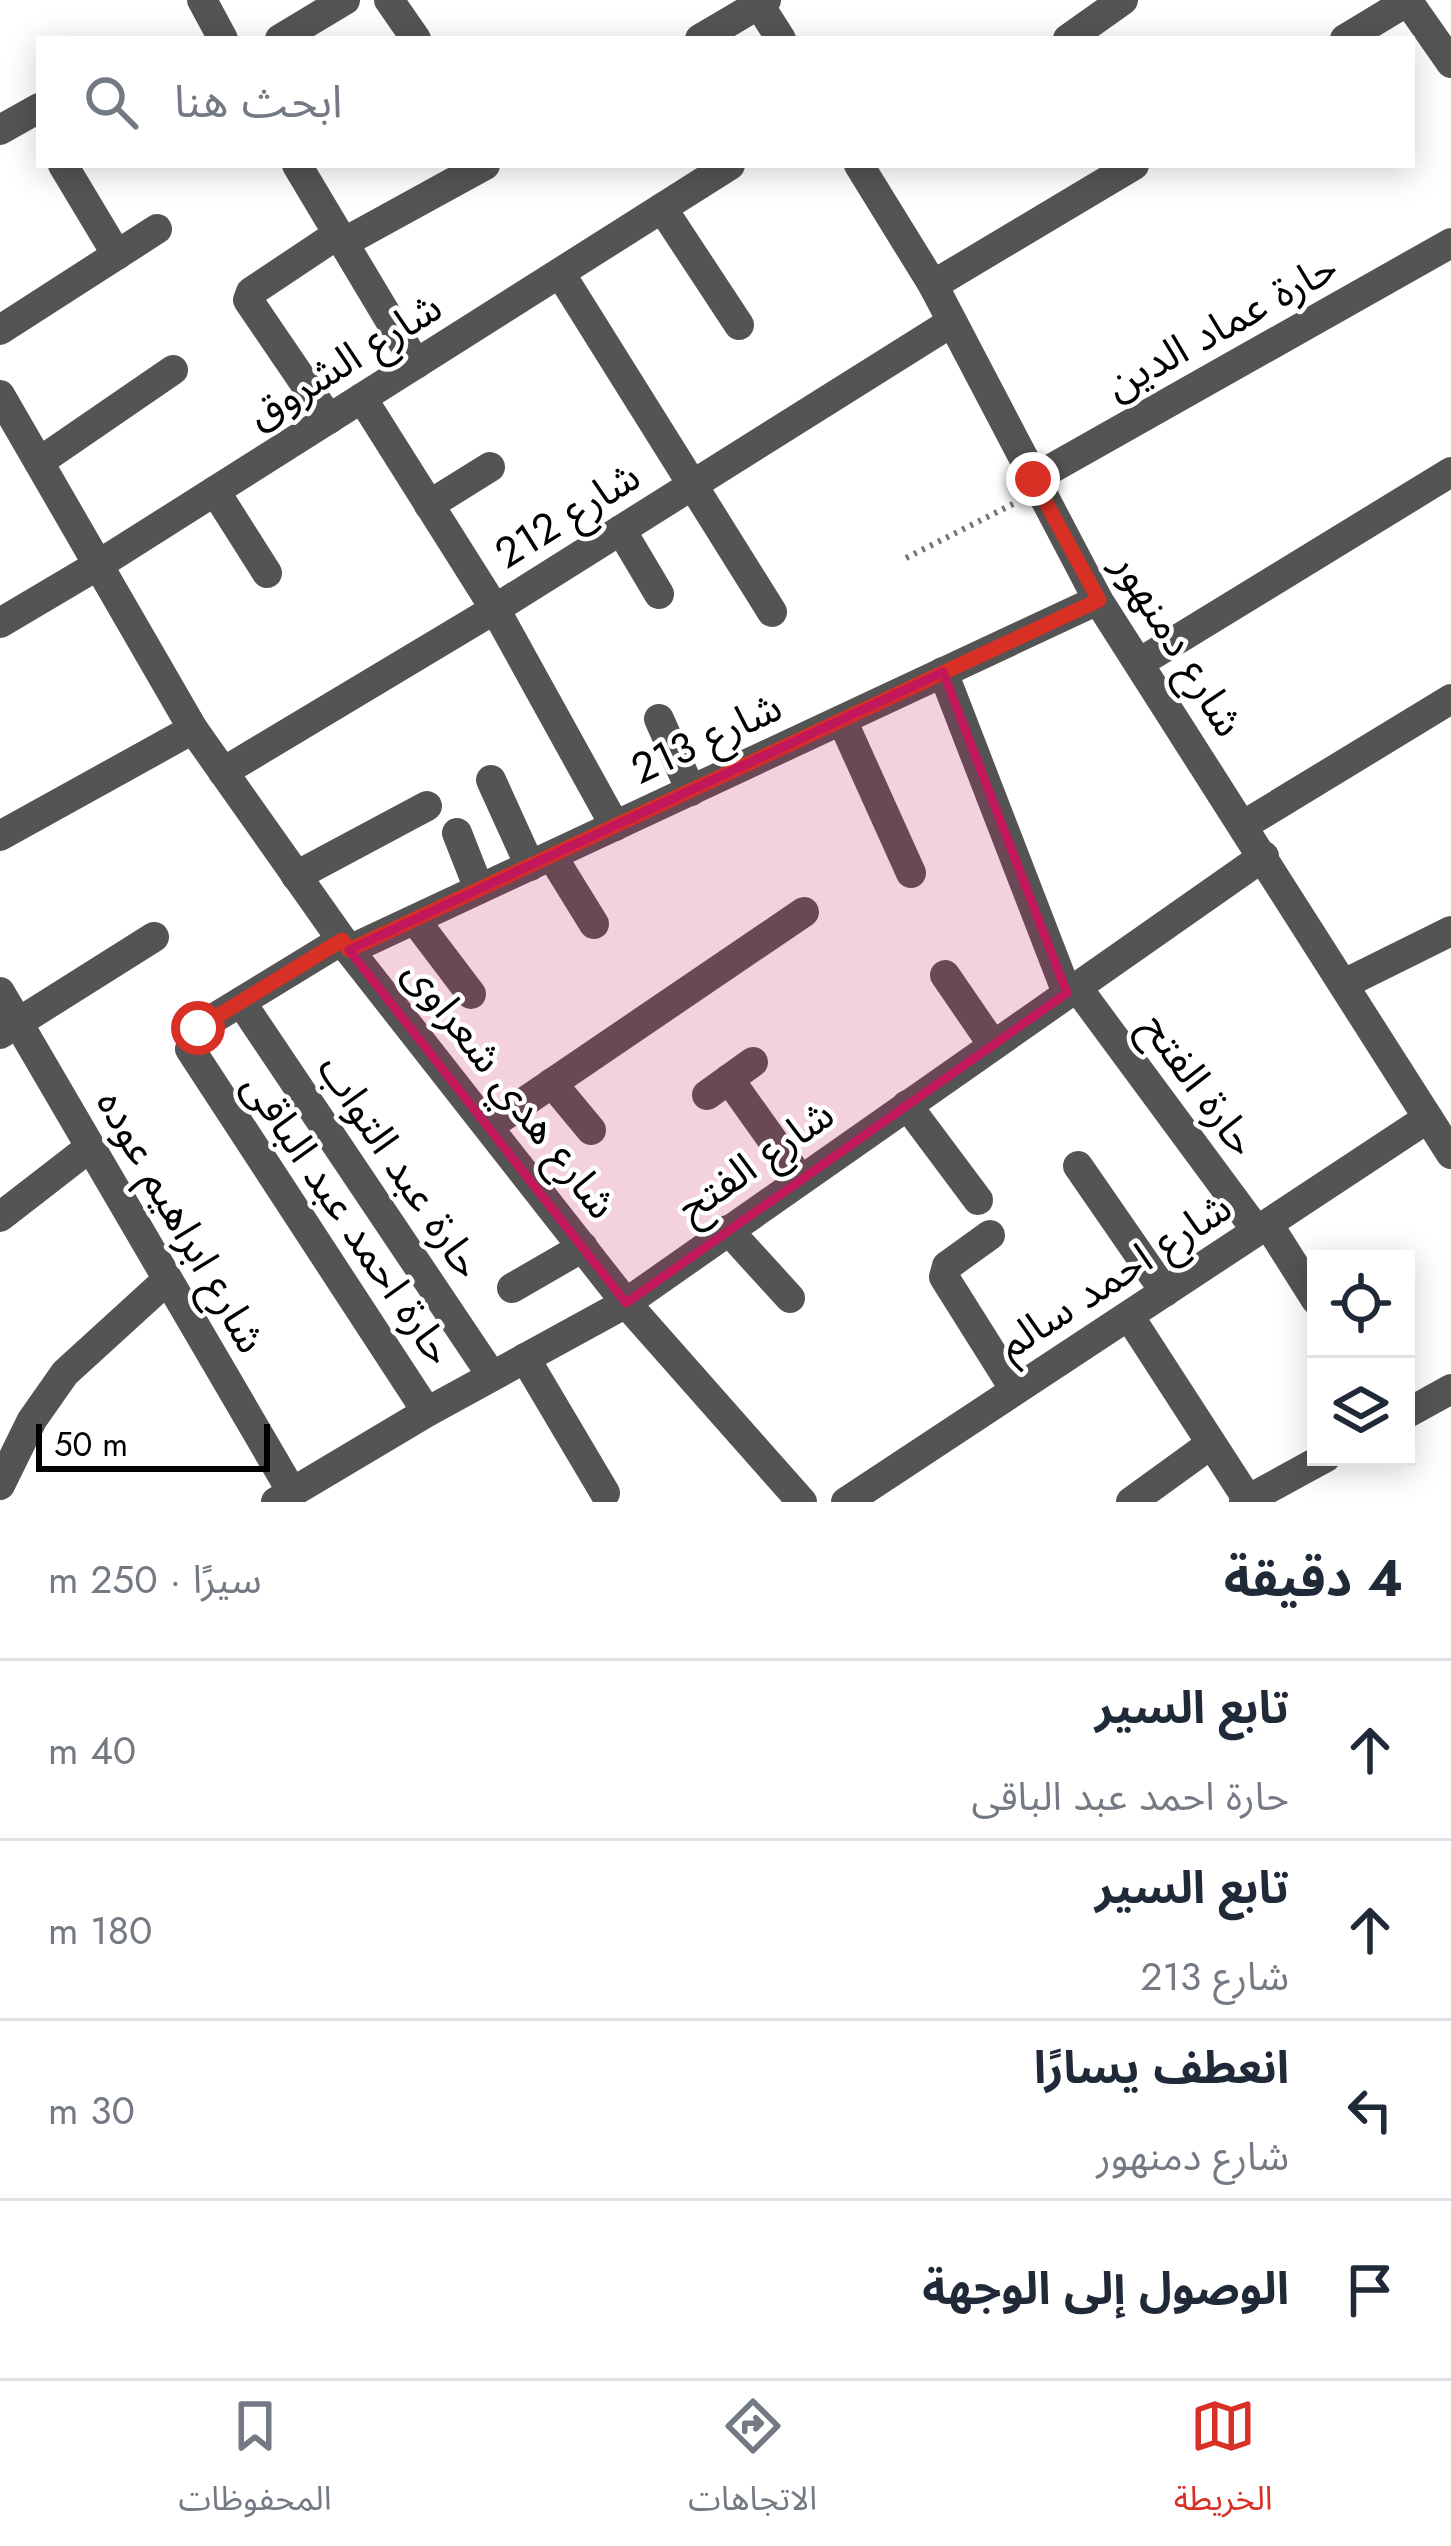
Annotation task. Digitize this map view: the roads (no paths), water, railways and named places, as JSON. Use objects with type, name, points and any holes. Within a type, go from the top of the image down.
[{"type":"street","points":[[202,0],[221,36]]},
{"type":"street","points":[[285,36],[345,0]]},
{"type":"street","points":[[388,0],[414,36]]},
{"type":"street","points":[[1076,21],[1124,0]]},
{"type":"street","points":[[705,36],[760,1],[779,36]]},
{"type":"street","points":[[1350,36],[1408,1],[1451,64]]},
{"type":"street","points":[[0,130],[36,115]]},
{"type":"street","points":[[65,168],[117,255]]},
{"type":"street","points":[[299,168],[416,364]]},
{"type":"street","points":[[328,419],[248,300],[251,292],[340,238],[479,168]]},
{"type":"street","name":"شارع الشروق","points":[[0,623],[725,168]]},
{"type":"street","points":[[932,285],[1129,168]]},
{"type":"street","name":"شارع دمنهور","points":[[872,170],[1099,600],[1451,1154]]},
{"type":"street","points":[[662,208],[739,325]]},
{"type":"street","points":[[0,330],[158,229]]},
{"type":"street","name":"حارة عماد الدين","points":[[1036,485],[1451,244]]},
{"type":"street","points":[[560,273],[772,612]]},
{"type":"street","name":"شارع 212","points":[[223,772],[495,609],[952,322]]},
{"type":"street","points":[[39,462],[173,370]]},
{"type":"street","name":"شارع هدي شعراوى","points":[[0,395],[194,729],[296,876],[626,1303],[802,1502]]},
{"type":"street","points":[[362,398],[495,609],[615,826]]},
{"type":"street","points":[[429,505],[490,467]]},
{"type":"street","points":[[1138,663],[1451,472]]},
{"type":"street","points":[[215,491],[267,573]]},
{"type":"street","points":[[621,530],[659,594]]},
{"type":"street","name":"شارع 213","points":[[346,945],[415,920],[1099,600]]},
{"type":"street","name":"حارة الفتح","points":[[943,673],[1071,989],[1307,1288]]},
{"type":"street","points":[[1244,824],[1451,699]]},
{"type":"street","points":[[659,718],[691,791]]},
{"type":"street","points":[[842,720],[911,873]]},
{"type":"street","points":[[0,836],[194,729]]},
{"type":"street","points":[[491,780],[541,861],[594,924]]},
{"type":"street","points":[[296,876],[427,806]]},
{"type":"street","points":[[457,832],[479,889]]},
{"type":"street","name":"شارع الفتح","points":[[284,1497],[626,1303],[1264,856]]},
{"type":"street","points":[[489,1126],[804,912]]},
{"type":"street","points":[[415,920],[471,994]]},
{"type":"street","points":[[1344,984],[1451,931]]},
{"type":"street","points":[[8,1028],[154,937]]},
{"type":"street","name":"حارة احمد عبد الباقى","points":[[346,945],[193,1034],[192,1057],[427,1412]]},
{"type":"street","points":[[945,975],[993,1045]]},
{"type":"street","name":"شارع ابراهيم عوده","points":[[0,992],[8,1028],[89,1148],[167,1280],[284,1497]]},
{"type":"street","name":"حارة عبد التواب","points":[[241,1002],[492,1376]]},
{"type":"street","points":[[730,1078],[800,1179]]},
{"type":"street","points":[[552,1083],[591,1130]]},
{"type":"street","points":[[907,1105],[978,1200]]},
{"type":"street","name":"شارع احمد سالم","points":[[845,1502],[1428,1118]]},
{"type":"street","points":[[0,1217],[89,1148]]},
{"type":"street","points":[[1078,1166],[1165,1292]]},
{"type":"street","points":[[728,1230],[790,1298]]},
{"type":"street","points":[[990,1234],[947,1266],[944,1277],[1015,1390]]},
{"type":"street","points":[[512,1288],[583,1246]]},
{"type":"street","points":[[0,1485],[32,1420],[65,1373],[167,1280]]},
{"type":"street","points":[[1129,1316],[1246,1501],[1310,1466]]},
{"type":"street","points":[[525,1358],[605,1493]]},
{"type":"street","points":[[1415,1409],[1451,1389]]},
{"type":"street","points":[[1130,1502],[1211,1444]]}]
